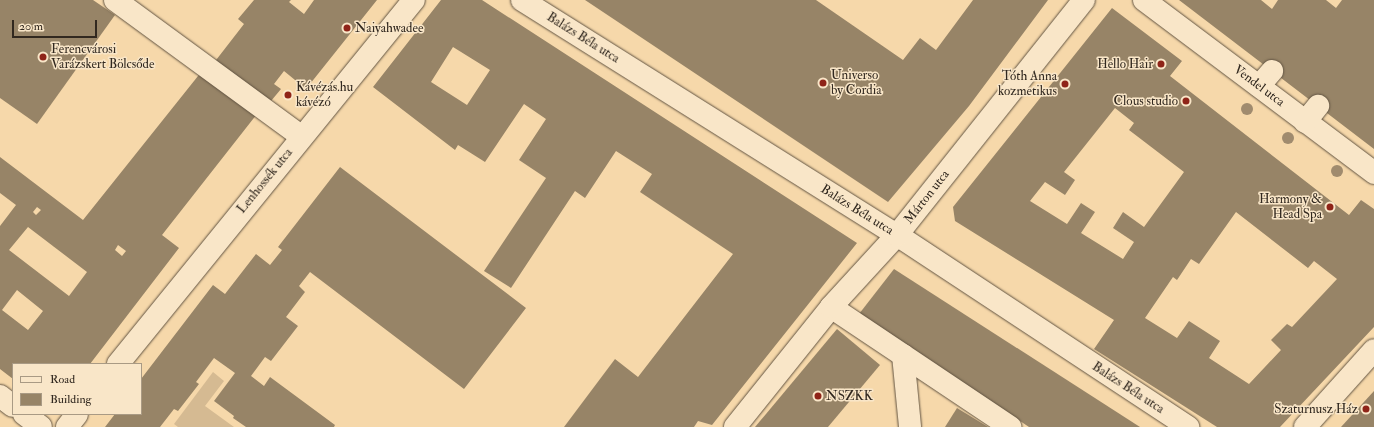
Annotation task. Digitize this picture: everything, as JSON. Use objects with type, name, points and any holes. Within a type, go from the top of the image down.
[{"type":"street","points":[[115,0],[302,136]]},
{"type":"street","name":"Lenhossék utca","points":[[119,363],[414,0]]},
{"type":"street","name":"Balázs Béla utca","points":[[522,0],[897,235],[1188,427]]},
{"type":"street","name":"Márton utca","points":[[735,427],[831,307],[897,235],[1084,0]]},
{"type":"street","name":"Vendel utca","points":[[1144,0],[1266,79],[1312,114],[1374,173]]},
{"type":"street","points":[[831,307],[1010,427]]},
{"type":"street","points":[[1305,427],[1374,350]]},
{"type":"street","points":[[902,355],[910,427]]},
{"type":"street","points":[[0,396],[12,405]]},
{"type":"street","points":[[25,415],[41,427]]},
{"type":"street","points":[[67,427],[76,415]]},
{"type":"shaded area","points":[[213,372],[224,381],[205,406],[234,427],[178,427],[174,424]]},
{"type":"building","name":"Ferencvárosi Varázskert Bölcsőde","points":[[0,0],[93,0],[115,15],[37,124],[0,98]]},
{"type":"building","points":[[254,0],[291,0],[289,2],[304,14],[314,0],[377,0],[306,89],[284,71],[274,84],[281,89],[266,107],[213,64],[244,24],[238,19]]},
{"type":"building","points":[[441,0],[482,0],[857,243],[712,425],[698,421],[694,427],[564,427],[615,359],[638,377],[733,254],[640,192],[652,174],[616,151],[585,198],[575,191],[511,288],[484,271],[546,178],[519,160],[546,119],[524,104],[485,162],[458,145],[455,150],[373,87]],"holes":[[[453,47],[490,70],[467,105],[431,82]]]},
{"type":"building","name":"Universo by Cordia","points":[[585,0],[816,0],[903,60],[920,38],[936,50],[973,0],[1048,0],[969,106],[888,202]]},
{"type":"building","points":[[1179,0],[1261,0],[1272,9],[1278,0],[1326,0],[1336,8],[1342,0],[1374,0],[1374,149]]},
{"type":"building","points":[[1112,8],[1182,61],[1170,76],[1349,215],[1361,200],[1374,209],[1374,327],[1280,427],[1217,427],[1094,349],[1114,320],[955,221],[953,207]],"holes":[[[1115,108],[1134,123],[1129,130],[1184,172],[1144,227],[1123,212],[1113,228],[1134,242],[1123,259],[1081,233],[1095,212],[1081,203],[1067,224],[1030,201],[1045,182],[1065,195],[1075,180],[1064,172]],[[1236,212],[1308,268],[1314,261],[1337,279],[1292,327],[1287,324],[1271,340],[1281,350],[1249,384],[1209,358],[1220,341],[1189,321],[1177,338],[1145,318],[1173,277],[1177,280],[1191,259],[1199,264]]]},
{"type":"building","points":[[202,71],[257,114],[162,235],[179,248],[91,363],[12,363],[12,378],[0,369],[0,226],[16,205],[0,193],[0,157],[83,220]],"holes":[[[37,207],[41,210],[36,215],[33,212]],[[28,227],[87,272],[69,296],[9,250]],[[118,245],[126,251],[122,256],[115,250]],[[17,290],[43,311],[28,330],[2,310]]]},
{"type":"building","points":[[340,167],[526,308],[464,389],[310,272],[299,286],[305,292],[286,317],[298,326],[271,361],[265,357],[251,376],[264,386],[270,377],[335,425],[334,427],[246,427],[233,418],[234,416],[214,401],[235,373],[214,358],[196,382],[199,384],[178,411],[174,409],[160,427],[105,427],[114,415],[142,415],[142,378],[213,285],[225,294],[256,254],[270,265],[282,250],[278,247]]},
{"type":"building","points":[[894,269],[1140,427],[1029,427],[859,314]]},
{"type":"building","name":"NSZKK","points":[[837,329],[880,365],[828,427],[755,427]]},
{"type":"building","name":"Szaturnusz Ház","points":[[1374,391],[1374,427],[1341,427]]},
{"type":"building","points":[[957,408],[988,427],[945,427]]},
{"type":"place","name":"Naiyahwadee","points":[[347,28]]},
{"type":"place","name":"Ferencvárosi Varázskert Bölcsőde","points":[[43,57]]},
{"type":"place","name":"Hello Hair","points":[[1161,64]]},
{"type":"place","name":"Universo by Cordia","points":[[823,83]]},
{"type":"place","name":"Tóth Anna kozmetikus","points":[[1065,84]]},
{"type":"place","name":"Kávézás.hu kávézó","points":[[288,95]]},
{"type":"place","name":"Clous studio","points":[[1186,101]]},
{"type":"place","name":"Harmony & Head Spa","points":[[1330,207]]},
{"type":"place","name":"NSZKK","points":[[818,396]]},
{"type":"place","name":"Szaturnusz Ház","points":[[1366,409]]}]
